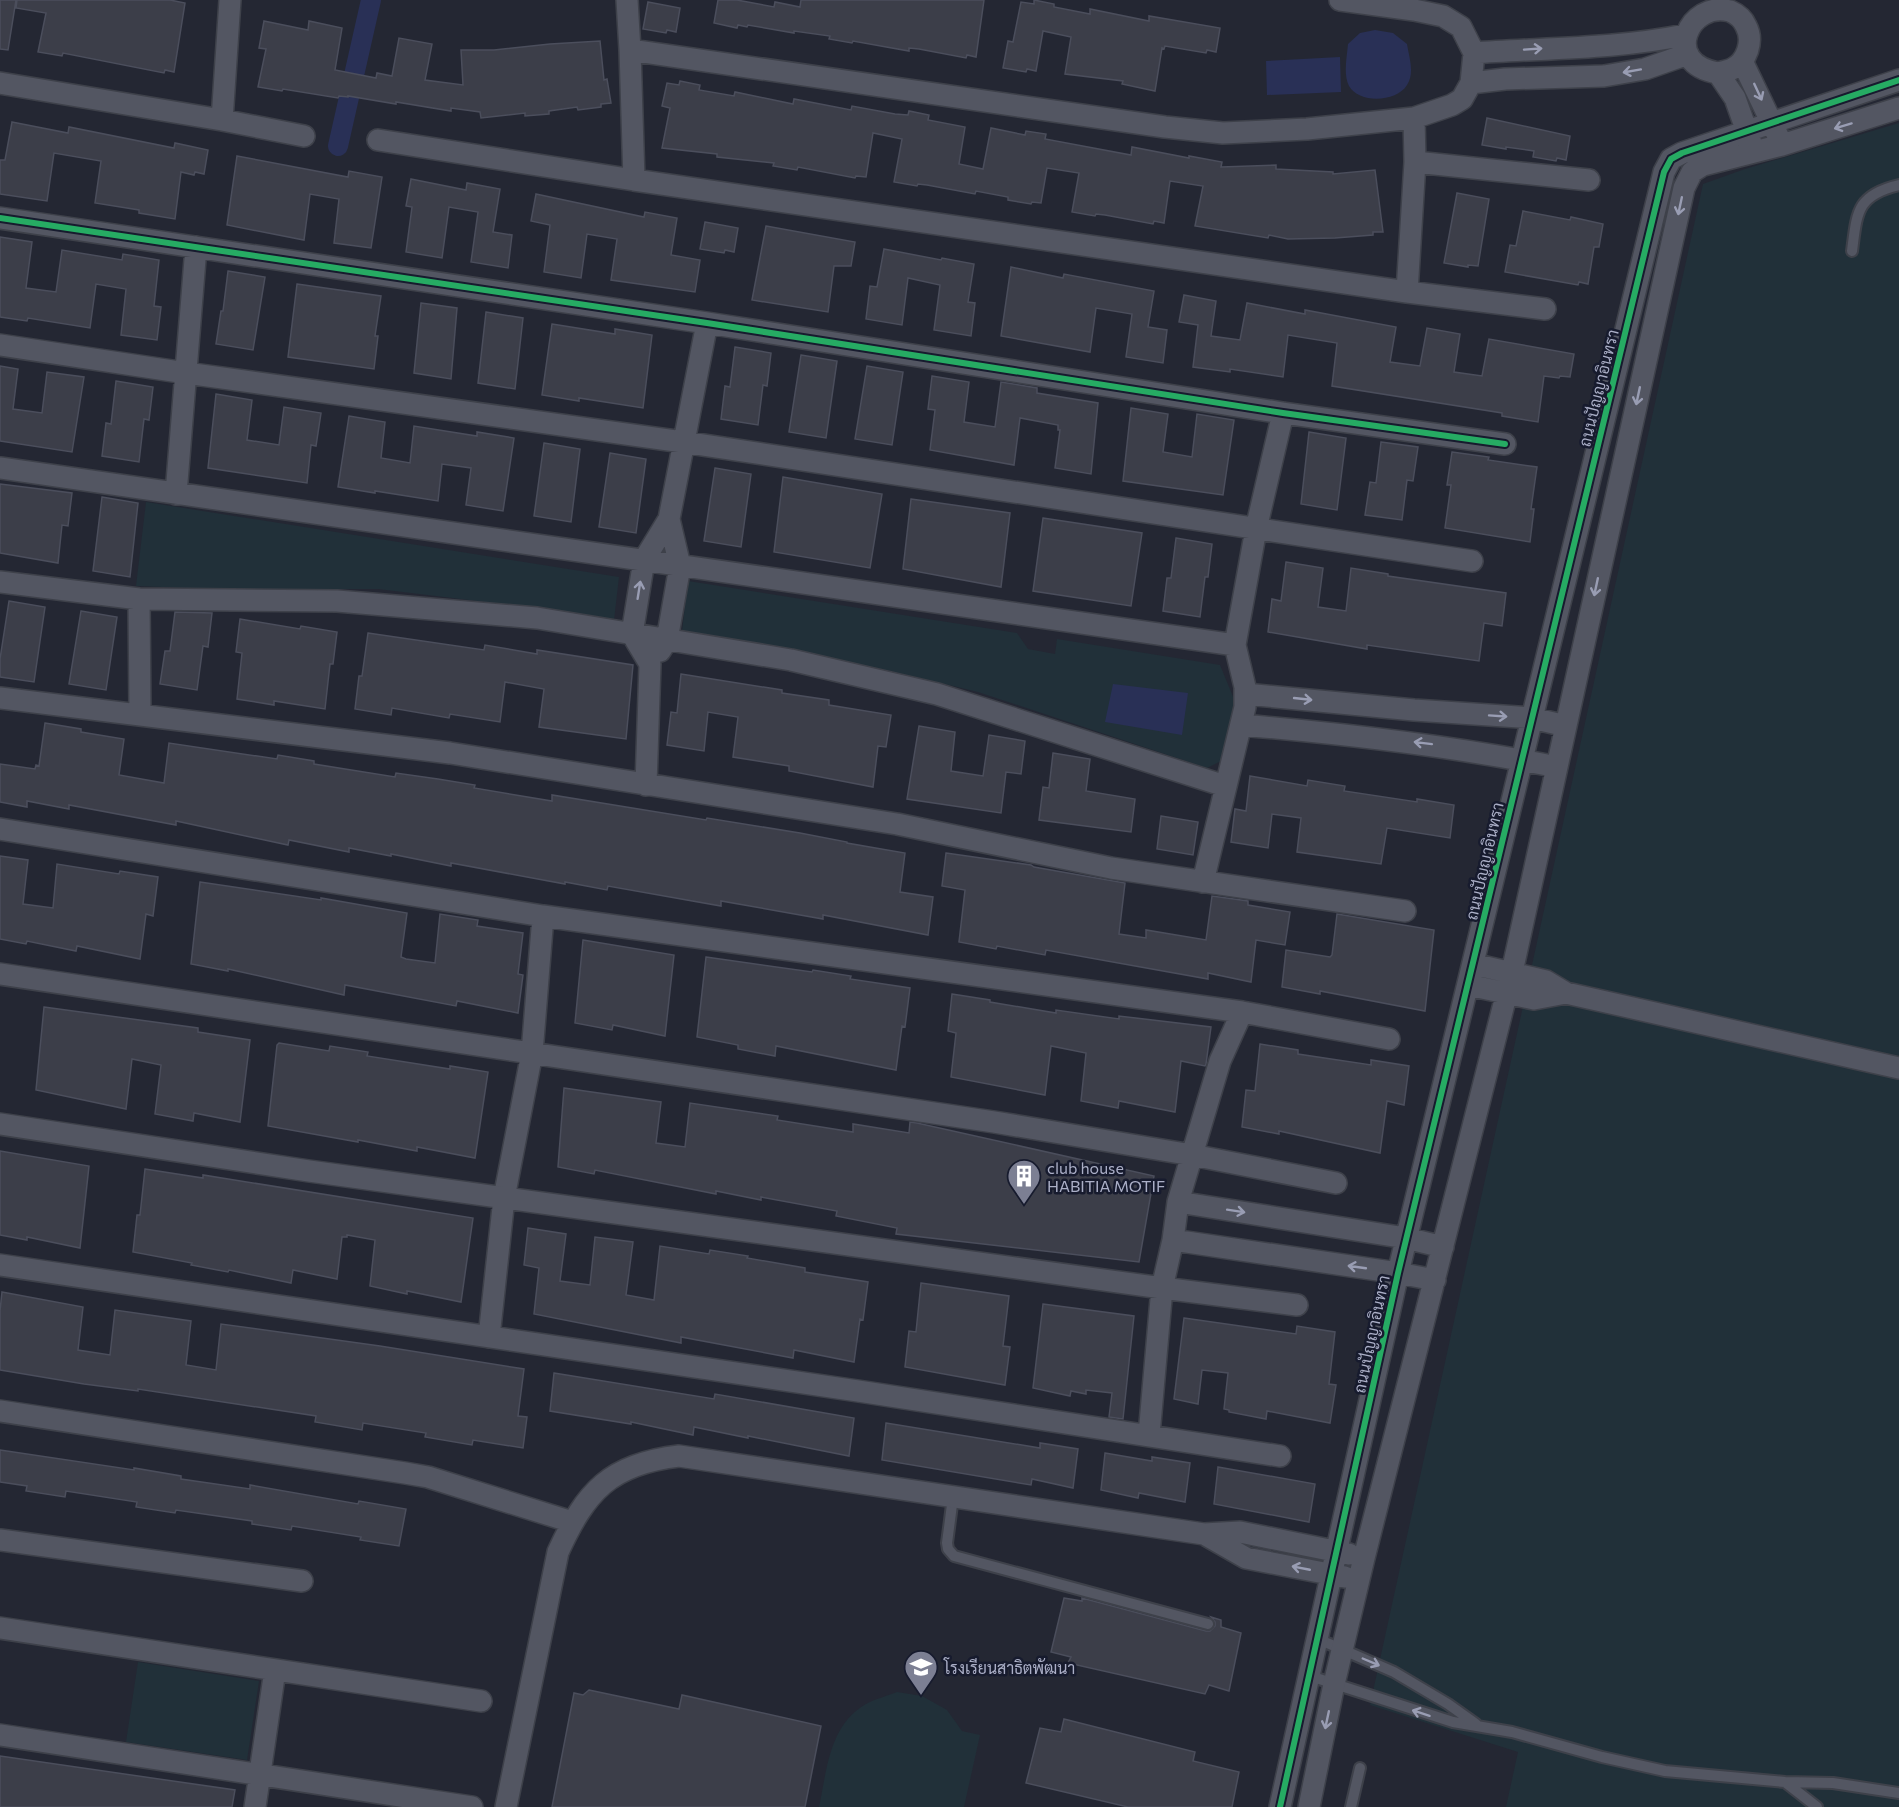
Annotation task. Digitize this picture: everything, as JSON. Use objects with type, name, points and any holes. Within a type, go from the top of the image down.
[{"type":"street","points":[[222,120],[230,0]]},
{"type":"street","points":[[627,0],[634,180]]},
{"type":"street","points":[[630,50],[1165,127],[1223,133],[1307,129],[1414,118],[1452,105],[1462,99],[1471,83],[1474,52],[1461,27],[1443,16],[1414,5],[1340,0]]},
{"type":"street","points":[[1704,5],[1716,8],[1727,5],[1746,25],[1750,37],[1748,50],[1742,61],[1731,69],[1718,73],[1706,71],[1695,64],[1686,45],[1692,20],[1704,5]]},
{"type":"street","points":[[1474,52],[1652,42],[1686,45]]},
{"type":"street","points":[[1471,83],[1505,79],[1604,76],[1645,69],[1686,45]]},
{"type":"street","points":[[1742,61],[1782,145]]},
{"type":"street","points":[[1718,73],[1735,98],[1754,152]]},
{"type":"street","name":"ถนนปัญญาอินทรา","points":[[1280,1807],[1406,1238],[1664,172],[1671,159],[1682,153],[1899,80]]},
{"type":"street","points":[[0,83],[304,136]]},
{"type":"street","points":[[1309,1807],[1334,1684],[1344,1650],[1364,1558],[1512,972],[1683,188],[1692,172],[1703,165],[1782,145],[1899,108]]},
{"type":"street","points":[[1407,292],[1415,162],[1414,118]]},
{"type":"street","points":[[378,141],[1407,292],[1545,309]]},
{"type":"street","points":[[1415,162],[1589,180]]},
{"type":"street","points":[[0,218],[707,323],[1283,413],[1505,444]]},
{"type":"street","points":[[176,494],[196,247]]},
{"type":"street","points":[[646,785],[650,664],[632,634],[644,560],[669,519],[707,323]]},
{"type":"street","points":[[0,345],[683,442],[1472,561]]},
{"type":"street","points":[[1203,882],[1241,725],[1245,687],[1235,645],[1256,529],[1283,413]]},
{"type":"street","points":[[0,468],[1235,645]]},
{"type":"street","points":[[650,664],[667,640],[680,566],[669,519]]},
{"type":"street","points":[[0,582],[139,599],[337,601],[537,618],[791,660],[937,694],[1225,786]]},
{"type":"street","points":[[139,599],[140,714]]},
{"type":"street","points":[[1245,694],[1532,718],[1566,726]]},
{"type":"street","points":[[0,698],[450,753],[897,824],[1111,868],[1406,911]]},
{"type":"street","points":[[1367,736],[1369,706]]},
{"type":"street","points":[[1241,725],[1367,736],[1449,747],[1557,767]]},
{"type":"street","points":[[0,829],[543,916],[1242,1012],[1389,1039]]},
{"type":"street","points":[[489,1337],[504,1198],[531,1053],[543,916]]},
{"type":"street","points":[[1473,964],[1546,981],[1566,993],[1899,1068]]},
{"type":"street","points":[[0,974],[994,1122],[1191,1155],[1336,1183]]},
{"type":"street","points":[[1468,985],[1534,999],[1566,993]]},
{"type":"street","points":[[1149,1435],[1162,1288],[1173,1240],[1178,1202],[1220,1061],[1242,1012]]},
{"type":"street","points":[[0,1124],[309,1172],[1297,1305]]},
{"type":"street","points":[[1178,1202],[1406,1238],[1443,1247]]},
{"type":"street","points":[[1173,1240],[1435,1280]]},
{"type":"street","points":[[0,1265],[1280,1456]]},
{"type":"street","points":[[0,1411],[405,1473],[572,1522]]},
{"type":"street","points":[[506,1807],[558,1552],[572,1522],[595,1490],[614,1474],[652,1459],[679,1456],[1204,1534],[1240,1532],[1364,1558]]},
{"type":"street","points":[[1204,1534],[1246,1558],[1359,1581]]},
{"type":"street","points":[[0,1540],[302,1581]]},
{"type":"street","points":[[0,1628],[481,1701]]},
{"type":"street","points":[[255,1807],[275,1670]]},
{"type":"street","points":[[0,1735],[472,1807]]},
{"type":"lane","points":[[1852,251],[1859,210],[1867,198],[1899,185]]},
{"type":"lane","points":[[953,1497],[947,1543],[948,1549],[954,1556],[1208,1624]]},
{"type":"lane","points":[[1318,1639],[1394,1672],[1478,1725]]},
{"type":"lane","points":[[1310,1676],[1453,1722],[1512,1732],[1602,1757],[1665,1771],[1785,1782],[1833,1783],[1899,1793]]},
{"type":"lane","points":[[1351,1807],[1360,1768]]},
{"type":"lane","points":[[1785,1782],[1817,1807]]},
{"type":"shaded area","points":[[1899,123],[1899,1807],[1506,1807],[1518,1752],[1370,1705],[1703,184],[1745,169]]},
{"type":"shaded area","points":[[146,502],[619,577],[614,620],[378,589],[212,589],[136,586]]},
{"type":"shaded area","points":[[688,581],[1017,633],[1028,649],[1055,654],[1057,639],[1220,665],[1236,704],[1221,761],[1207,768],[978,692],[755,643],[682,631]]},
{"type":"shaded area","points":[[138,1662],[259,1681],[247,1760],[126,1742]]},
{"type":"shaded area","points":[[897,1692],[922,1696],[947,1710],[962,1731],[980,1735],[964,1807],[819,1807],[832,1750],[844,1724],[866,1704]]},
{"type":"water","points":[[1375,30],[1393,33],[1407,44],[1411,70],[1407,85],[1402,91],[1387,98],[1378,99],[1361,96],[1354,92],[1347,81],[1346,71],[1348,44],[1360,33]]},
{"type":"water","points":[[1340,57],[1341,92],[1267,95],[1266,61]]},
{"type":"water","points":[[1113,684],[1188,693],[1182,735],[1105,722]]},
{"type":"building","points":[[0,0],[16,0],[8,50],[0,49]]},
{"type":"building","points":[[17,0],[170,0],[185,3],[174,72],[165,70],[164,73],[63,53],[62,56],[38,52],[46,13],[16,8]]},
{"type":"building","points":[[718,0],[737,0],[774,7],[775,2],[800,7],[801,0],[984,0],[976,57],[967,55],[966,58],[919,49],[909,48],[909,51],[853,41],[852,43],[829,39],[830,36],[794,31],[794,33],[748,25],[747,27],[738,25],[737,28],[714,23]]},
{"type":"building","points":[[1034,0],[1054,4],[1054,7],[1090,14],[1090,9],[1149,21],[1149,16],[1220,28],[1216,52],[1207,50],[1206,53],[1165,46],[1164,49],[1162,48],[1155,91],[1122,84],[1123,81],[1065,74],[1071,37],[1043,31],[1036,71],[1027,69],[1026,72],[1003,68],[1008,41],[1013,42],[1021,2],[1034,4]]},
{"type":"building","points":[[648,2],[680,8],[676,32],[667,30],[666,33],[643,29]]},
{"type":"building","points":[[264,21],[308,30],[309,21],[342,28],[335,70],[376,78],[377,73],[392,76],[399,38],[432,44],[425,80],[463,85],[461,50],[494,50],[600,41],[604,80],[607,79],[611,103],[601,104],[601,107],[578,110],[577,107],[549,111],[549,114],[525,116],[525,113],[481,118],[480,112],[451,108],[451,111],[348,96],[338,98],[258,87],[266,49],[259,48]]},
{"type":"building","points":[[680,81],[700,85],[699,90],[734,96],[735,92],[793,104],[794,99],[851,110],[852,106],[895,114],[908,115],[909,111],[929,115],[928,120],[965,127],[959,164],[983,169],[991,128],[1025,135],[1026,131],[1046,134],[1045,139],[1131,155],[1132,147],[1189,158],[1189,156],[1222,162],[1221,167],[1276,165],[1276,169],[1333,172],[1333,174],[1375,170],[1383,232],[1335,238],[1288,239],[1195,226],[1203,186],[1170,181],[1164,223],[1154,221],[1153,224],[1105,215],[1096,214],[1095,216],[1072,212],[1079,173],[1047,168],[1041,203],[1032,202],[1031,204],[976,191],[975,194],[927,185],[918,184],[917,186],[894,182],[902,139],[873,133],[866,177],[856,176],[855,178],[798,167],[797,170],[773,166],[774,163],[717,157],[717,154],[662,148],[670,108],[662,106],[667,83],[679,85]]},
{"type":"building","points":[[1487,118],[1570,136],[1566,160],[1557,158],[1556,161],[1533,157],[1534,151],[1482,145]]},
{"type":"building","points":[[12,122],[68,133],[69,127],[174,148],[175,143],[208,150],[204,174],[195,172],[194,175],[181,172],[175,219],[95,203],[101,161],[54,153],[47,201],[0,194],[0,160],[5,160]]},
{"type":"building","points":[[237,156],[348,177],[349,171],[382,177],[371,248],[334,243],[339,199],[310,194],[304,240],[227,225]]},
{"type":"building","points":[[411,179],[466,190],[467,183],[500,189],[493,232],[512,235],[508,268],[471,262],[478,212],[449,207],[442,258],[406,252],[412,207],[406,206]]},
{"type":"building","points":[[1457,193],[1489,199],[1478,266],[1468,265],[1468,267],[1444,263]]},
{"type":"building","points":[[536,194],[644,217],[645,212],[677,218],[671,255],[700,260],[695,292],[611,280],[617,239],[587,234],[581,278],[544,272],[550,225],[531,221]]},
{"type":"building","points":[[1523,211],[1603,224],[1599,247],[1594,247],[1588,284],[1579,282],[1578,285],[1505,272],[1510,245],[1516,246]]},
{"type":"building","points":[[705,222],[738,228],[734,252],[725,250],[724,253],[700,249]]},
{"type":"building","points":[[766,226],[855,242],[851,266],[834,266],[828,312],[752,300]]},
{"type":"building","points":[[0,237],[32,242],[26,288],[56,292],[62,250],[122,260],[123,254],[159,260],[154,306],[161,307],[157,340],[121,335],[126,289],[96,284],[90,328],[28,318],[27,321],[0,317]]},
{"type":"building","points":[[884,249],[974,264],[968,302],[975,303],[971,336],[934,330],[940,285],[908,278],[902,325],[866,319],[870,286],[877,287]]},
{"type":"building","points":[[1011,267],[1063,278],[1064,274],[1154,291],[1148,327],[1167,330],[1163,363],[1126,357],[1132,314],[1096,308],[1090,352],[1001,336]]},
{"type":"building","points":[[228,271],[265,277],[253,350],[216,344]]},
{"type":"building","points":[[297,284],[381,296],[375,336],[378,336],[374,369],[288,357]]},
{"type":"building","points":[[1184,295],[1216,301],[1211,336],[1240,340],[1247,303],[1305,314],[1305,310],[1396,327],[1390,362],[1420,366],[1427,328],[1460,334],[1454,372],[1482,376],[1489,339],[1574,354],[1570,377],[1544,376],[1538,422],[1502,416],[1502,413],[1332,386],[1337,343],[1288,335],[1283,377],[1230,369],[1230,372],[1193,367],[1198,325],[1179,322]]},
{"type":"building","points":[[421,303],[457,308],[451,379],[414,373]]},
{"type":"building","points":[[486,312],[523,318],[515,389],[478,383]]},
{"type":"building","points":[[552,324],[615,334],[615,329],[652,335],[643,408],[542,395]]},
{"type":"building","points":[[735,347],[771,353],[767,386],[763,385],[758,425],[721,419],[725,386],[730,387]]},
{"type":"building","points":[[801,355],[837,361],[826,438],[789,432]]},
{"type":"building","points":[[0,366],[18,369],[13,409],[42,413],[47,372],[84,377],[72,452],[0,441]]},
{"type":"building","points":[[867,366],[903,372],[892,445],[855,439]]},
{"type":"building","points":[[932,376],[969,382],[964,422],[995,427],[1001,382],[1037,388],[1037,393],[1098,403],[1091,474],[1055,468],[1060,430],[1058,430],[1058,425],[1020,418],[1014,465],[930,450],[935,410],[928,409]]},
{"type":"building","points":[[116,381],[153,387],[149,420],[144,419],[139,462],[102,456],[106,423],[111,424]]},
{"type":"building","points":[[216,394],[252,400],[247,440],[279,445],[284,407],[321,413],[316,446],[311,445],[307,483],[208,468]]},
{"type":"building","points":[[1131,408],[1168,414],[1163,452],[1192,457],[1197,414],[1234,420],[1223,495],[1123,481]]},
{"type":"building","points":[[349,416],[385,422],[381,458],[410,463],[414,426],[477,436],[477,432],[514,438],[503,511],[466,505],[471,468],[442,464],[438,501],[338,487]]},
{"type":"building","points":[[1309,432],[1346,438],[1337,510],[1301,504]]},
{"type":"building","points":[[1381,442],[1418,447],[1413,481],[1407,480],[1402,520],[1365,515],[1370,482],[1376,483]]},
{"type":"building","points":[[544,443],[580,449],[571,522],[534,516]]},
{"type":"building","points":[[1452,452],[1537,467],[1531,509],[1534,509],[1530,542],[1445,528],[1451,485],[1447,485]]},
{"type":"building","points":[[610,453],[646,459],[636,533],[599,527]]},
{"type":"building","points":[[715,468],[751,474],[741,547],[704,541]]},
{"type":"building","points":[[783,477],[882,494],[870,568],[774,552]]},
{"type":"building","points":[[0,484],[72,493],[68,526],[62,525],[58,563],[0,553]]},
{"type":"building","points":[[102,497],[138,503],[130,577],[93,571]]},
{"type":"building","points":[[911,499],[1010,513],[1001,587],[903,569]]},
{"type":"building","points":[[1043,518],[1142,533],[1131,606],[1033,591]]},
{"type":"building","points":[[1176,538],[1212,544],[1200,617],[1163,611],[1167,578],[1171,578]]},
{"type":"building","points":[[1286,562],[1323,568],[1318,607],[1346,611],[1351,568],[1388,574],[1388,576],[1506,593],[1502,626],[1484,623],[1479,661],[1367,645],[1367,649],[1268,632],[1272,599],[1281,601]]},
{"type":"building","points":[[9,601],[45,607],[34,682],[0,677],[0,659]]},
{"type":"building","points":[[81,611],[117,617],[106,690],[69,684]]},
{"type":"building","points":[[175,612],[212,613],[208,647],[203,646],[197,690],[160,684],[165,651],[170,651]]},
{"type":"building","points":[[240,619],[300,629],[301,626],[337,632],[333,664],[330,664],[325,709],[274,701],[274,705],[237,699],[242,653],[236,652]]},
{"type":"building","points":[[368,633],[484,650],[485,645],[537,654],[537,650],[633,665],[626,739],[539,727],[544,689],[505,682],[500,722],[450,714],[449,718],[392,708],[391,715],[355,709]]},
{"type":"building","points":[[681,674],[782,690],[782,693],[829,700],[829,705],[891,715],[886,747],[878,746],[873,787],[789,771],[789,766],[733,757],[738,717],[708,712],[704,751],[667,745],[671,712],[677,713]]},
{"type":"building","points":[[45,723],[124,739],[119,775],[164,783],[169,743],[277,759],[278,755],[314,761],[314,764],[395,777],[396,773],[438,779],[475,785],[474,788],[552,801],[552,795],[706,820],[707,818],[905,853],[900,892],[933,897],[928,935],[823,915],[823,919],[721,901],[721,906],[608,886],[607,890],[349,848],[349,852],[289,840],[288,845],[176,821],[176,825],[69,805],[69,809],[27,801],[27,807],[0,802],[0,764],[35,769],[36,765],[39,766]]},
{"type":"building","points":[[919,726],[955,732],[951,771],[983,776],[989,735],[1025,741],[1021,774],[1006,772],[1001,813],[907,799]]},
{"type":"building","points":[[1053,753],[1090,759],[1086,791],[1135,799],[1131,832],[1039,820],[1043,787],[1049,788]]},
{"type":"building","points":[[1250,776],[1307,786],[1308,780],[1345,786],[1344,791],[1454,805],[1450,838],[1387,828],[1381,864],[1297,852],[1301,818],[1272,814],[1268,848],[1231,842],[1235,809],[1246,811]]},
{"type":"building","points":[[1161,816],[1198,822],[1193,855],[1157,849]]},
{"type":"building","points":[[946,853],[1031,865],[1125,883],[1119,934],[1146,938],[1146,930],[1206,940],[1212,896],[1248,901],[1248,905],[1290,912],[1285,945],[1256,940],[1251,982],[1208,973],[1208,979],[1046,950],[1045,955],[959,942],[965,890],[942,886]]},
{"type":"building","points":[[0,856],[28,860],[23,904],[53,908],[57,864],[119,874],[120,871],[158,877],[153,916],[146,914],[140,959],[77,946],[76,951],[27,941],[26,944],[0,939]]},
{"type":"building","points":[[200,882],[321,900],[321,898],[407,913],[401,957],[406,959],[435,963],[440,914],[478,920],[477,926],[523,933],[518,974],[523,975],[518,1013],[457,1001],[456,1006],[345,985],[344,995],[228,969],[228,971],[191,964]]},
{"type":"building","points":[[1337,914],[1434,930],[1425,1011],[1320,991],[1320,994],[1282,987],[1286,950],[1330,957],[1332,955]]},
{"type":"building","points":[[583,940],[674,955],[665,1036],[613,1025],[612,1030],[575,1023]]},
{"type":"building","points":[[706,957],[812,972],[813,970],[851,976],[850,979],[910,988],[896,1070],[776,1046],[775,1056],[738,1049],[738,1045],[697,1037]]},
{"type":"building","points":[[952,994],[1056,1013],[1056,1010],[1119,1019],[1119,1016],[1211,1027],[1206,1064],[1205,1066],[1181,1061],[1175,1112],[1119,1101],[1118,1108],[1081,1101],[1086,1053],[1051,1046],[1045,1095],[951,1077],[956,1033],[948,1031]]},
{"type":"building","points":[[44,1007],[198,1028],[198,1032],[250,1040],[240,1122],[194,1113],[193,1121],[155,1114],[161,1065],[132,1059],[126,1109],[36,1090]]},
{"type":"building","points":[[279,1043],[329,1051],[330,1046],[368,1052],[367,1056],[450,1069],[450,1066],[488,1072],[475,1158],[417,1147],[417,1151],[358,1140],[358,1142],[268,1126]]},
{"type":"building","points":[[1260,1044],[1298,1050],[1298,1054],[1371,1065],[1371,1060],[1409,1066],[1404,1105],[1387,1101],[1380,1153],[1279,1131],[1279,1134],[1242,1127],[1246,1090],[1255,1091]]},
{"type":"building","points":[[564,1088],[661,1102],[656,1143],[685,1147],[690,1103],[778,1116],[777,1120],[853,1132],[853,1124],[909,1133],[910,1122],[917,1123],[1154,1176],[1139,1262],[896,1234],[897,1228],[836,1216],[837,1211],[761,1197],[761,1200],[716,1191],[716,1194],[595,1170],[594,1174],[558,1167]]},
{"type":"building","points":[[0,1151],[89,1166],[80,1248],[27,1237],[27,1240],[0,1235]]},
{"type":"building","points":[[145,1169],[203,1178],[203,1175],[473,1218],[461,1302],[370,1286],[375,1240],[347,1235],[347,1237],[342,1237],[337,1279],[293,1270],[291,1283],[133,1252]]},
{"type":"building","points":[[528,1228],[566,1234],[560,1281],[590,1285],[595,1237],[633,1242],[626,1295],[654,1300],[660,1246],[709,1254],[710,1250],[748,1256],[747,1258],[805,1268],[805,1272],[868,1282],[854,1362],[794,1350],[793,1358],[681,1337],[681,1343],[534,1314],[539,1268],[524,1265]]},
{"type":"building","points":[[921,1283],[1009,1296],[1003,1346],[1010,1347],[1005,1385],[905,1367],[909,1331],[916,1332]]},
{"type":"building","points":[[2,1292],[83,1307],[78,1350],[110,1355],[115,1310],[191,1321],[186,1365],[216,1370],[221,1324],[524,1369],[518,1416],[527,1417],[523,1448],[473,1440],[472,1445],[425,1437],[426,1433],[363,1423],[362,1430],[315,1422],[316,1416],[0,1370]]},
{"type":"building","points":[[1043,1304],[1134,1316],[1123,1419],[1109,1417],[1112,1393],[1086,1390],[1086,1394],[1071,1391],[1070,1396],[1033,1388]]},
{"type":"building","points":[[1184,1318],[1296,1334],[1297,1326],[1335,1332],[1329,1384],[1336,1385],[1330,1423],[1267,1411],[1266,1419],[1229,1412],[1224,1409],[1228,1373],[1202,1370],[1198,1404],[1174,1399]]},
{"type":"building","points":[[554,1373],[714,1399],[715,1394],[854,1418],[849,1456],[694,1427],[693,1435],[631,1422],[631,1424],[550,1411]]},
{"type":"building","points":[[886,1423],[1040,1448],[1040,1443],[1078,1449],[1073,1488],[1032,1479],[1031,1485],[882,1460]]},
{"type":"building","points":[[0,1450],[134,1470],[134,1468],[181,1476],[181,1479],[250,1489],[250,1485],[358,1504],[359,1501],[406,1509],[399,1546],[360,1540],[361,1537],[292,1526],[291,1530],[252,1524],[252,1521],[176,1510],[175,1513],[136,1507],[137,1502],[66,1491],[65,1497],[26,1491],[27,1486],[0,1482]]},
{"type":"building","points":[[1105,1453],[1152,1461],[1152,1457],[1190,1463],[1185,1502],[1139,1493],[1138,1498],[1101,1490]]},
{"type":"building","points":[[1218,1467],[1315,1484],[1309,1522],[1214,1504]]},
{"type":"building","points":[[1064,1598],[1082,1601],[1082,1598],[1206,1631],[1210,1631],[1215,1626],[1211,1617],[1221,1620],[1221,1627],[1241,1633],[1229,1691],[1209,1685],[1205,1694],[1068,1663],[1071,1657],[1051,1652]]},
{"type":"building","points":[[589,1690],[679,1709],[682,1695],[821,1726],[805,1807],[552,1807],[574,1693],[583,1695]]},
{"type":"building","points":[[1064,1719],[1195,1752],[1193,1761],[1239,1772],[1232,1807],[1128,1807],[1026,1783],[1040,1728],[1061,1732]]},
{"type":"building","points":[[0,1756],[235,1790],[232,1807],[0,1807]]},
{"type":"waterway","points":[[338,146],[371,0]]},
{"type":"cycle path","points":[[1280,1807],[1398,1273],[1664,172],[1671,159],[1682,153],[1899,80]]},
{"type":"cycle path","points":[[0,218],[707,323],[1283,413],[1505,444]]},
{"type":"place","name":"club house HABITIA MOTIF","points":[[1024,1205]]},
{"type":"place","name":"โรงเรียนสาธิตพัฒนา","points":[[921,1696]]}]
